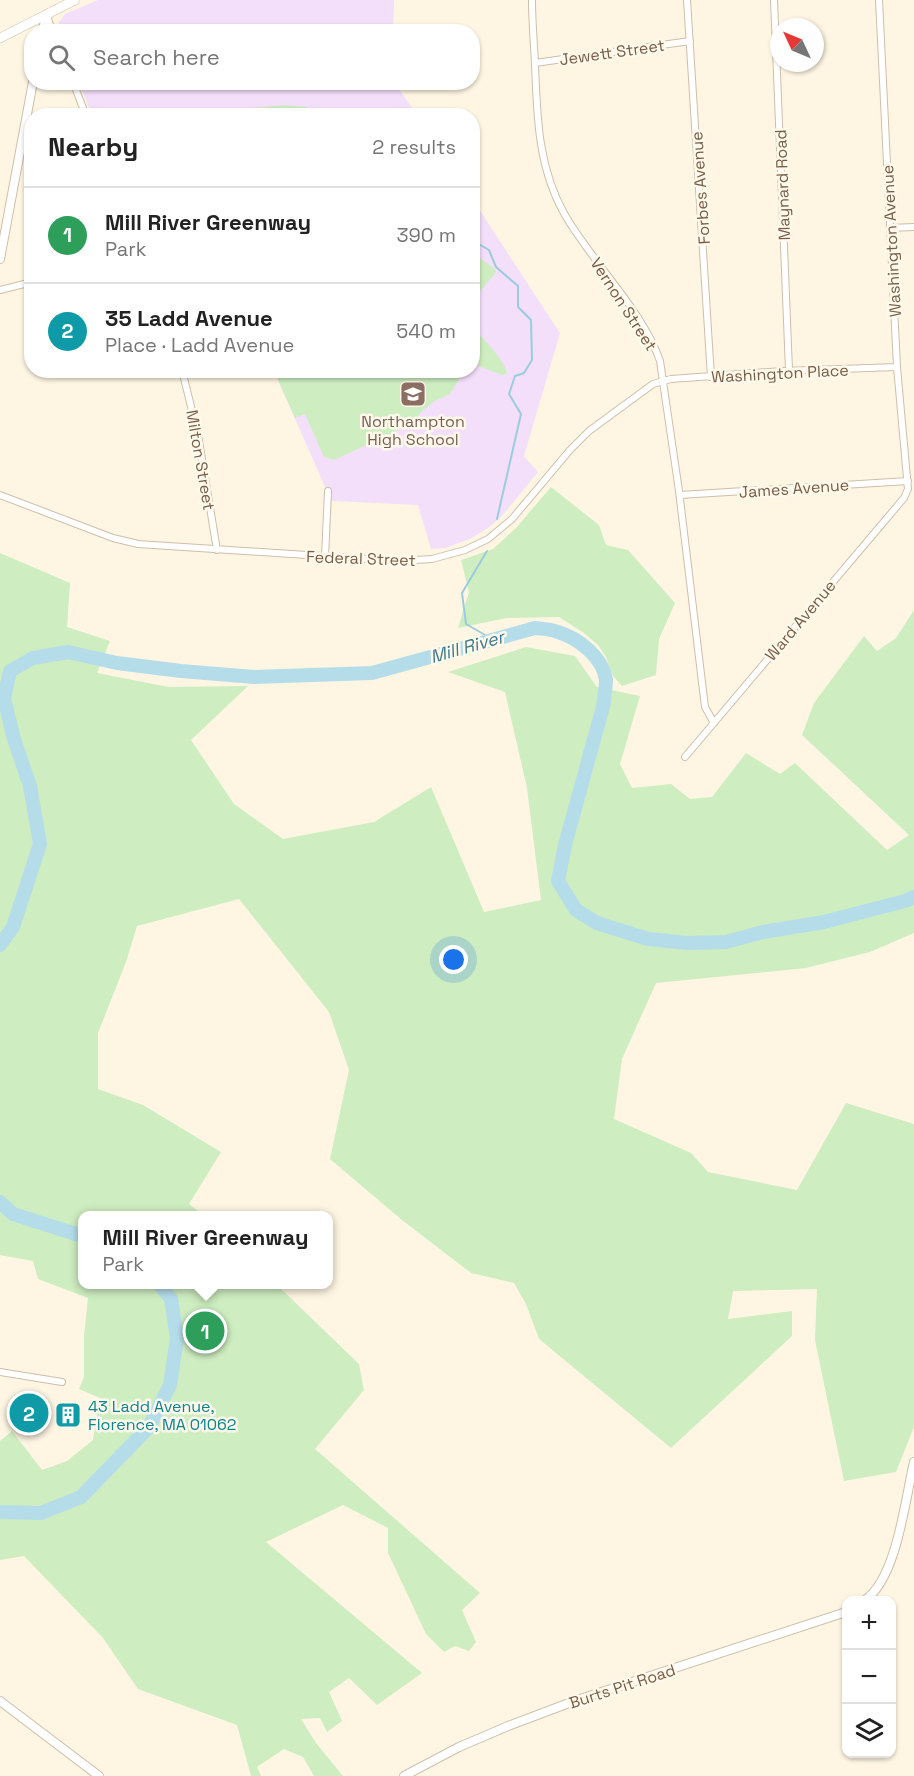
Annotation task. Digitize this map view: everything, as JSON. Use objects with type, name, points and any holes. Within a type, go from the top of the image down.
[{"type":"main road","points":[[27,24],[75,0]]},
{"type":"main road","points":[[0,38],[24,26]]},
{"type":"street","name":"Vernon Street","points":[[532,0],[539,142],[546,168],[556,196],[579,237],[655,347],[664,380],[705,707],[714,723]]},
{"type":"street","name":"Forbes Avenue","points":[[687,0],[711,377]]},
{"type":"street","name":"Maynard Road","points":[[774,0],[789,370]]},
{"type":"street","name":"Washington Avenue","points":[[879,0],[897,367],[908,481]]},
{"type":"street","points":[[44,24],[47,14]]},
{"type":"street","points":[[47,14],[50,24]]},
{"type":"street","name":"Jewett Street","points":[[535,63],[690,41]]},
{"type":"street","points":[[28,108],[32,90]]},
{"type":"street","points":[[76,90],[83,108]]},
{"type":"street","points":[[0,259],[24,130]]},
{"type":"street","points":[[891,228],[914,227]]},
{"type":"street","points":[[0,290],[24,284]]},
{"type":"street","name":"Washington Place","points":[[664,380],[789,370],[897,367]]},
{"type":"street","name":"Milton Street","points":[[184,378],[198,435],[217,550]]},
{"type":"street","name":"Federal Street","points":[[0,495],[124,542],[153,547],[414,562],[432,559],[477,545],[496,534],[512,519],[589,431],[653,384],[664,380]]},
{"type":"street","name":"James Avenue","points":[[680,495],[908,481]]},
{"type":"street","name":"Ward Avenue","points":[[685,757],[904,498],[908,489],[908,481]]},
{"type":"street","points":[[325,557],[328,491]]},
{"type":"street","points":[[0,1372],[62,1382]]},
{"type":"street","points":[[871,1596],[885,1577],[892,1560],[914,1462]]},
{"type":"street","name":"Burts Pit Road","points":[[404,1776],[459,1747],[577,1700],[842,1613]]},
{"type":"street","points":[[0,1701],[99,1776]]},
{"type":"shaded area","points":[[98,0],[394,0],[393,24],[59,24],[65,14]]},
{"type":"shaded area","points":[[82,90],[400,90],[412,108],[89,108]]},
{"type":"shaded area","name":"Northampton High School","points":[[480,211],[560,333],[524,456],[538,472],[502,516],[488,528],[470,539],[445,548],[431,549],[418,505],[332,501],[329,550],[323,549],[326,489],[277,378],[480,378]]},
{"type":"green space","points":[[284,105],[308,108],[254,108]]},
{"type":"green space","points":[[480,258],[496,272],[480,291]]},
{"type":"green space","points":[[480,335],[506,369],[507,374],[502,375],[480,367]]},
{"type":"green space","points":[[277,378],[460,378],[450,394],[433,402],[421,412],[409,431],[409,425],[334,460],[324,457],[305,414],[295,418]]},
{"type":"green space","points":[[551,487],[599,525],[606,545],[628,550],[675,603],[659,639],[656,675],[622,686],[613,676],[606,657],[598,645],[559,617],[507,618],[458,628],[469,592],[461,560],[493,549],[517,527]]},
{"type":"green space","points":[[0,553],[70,583],[67,627],[110,641],[97,673],[169,687],[248,686],[191,740],[234,804],[283,839],[374,822],[431,787],[484,912],[541,900],[527,788],[505,692],[448,672],[526,647],[575,656],[597,687],[640,696],[620,764],[632,788],[671,784],[690,799],[712,797],[746,753],[780,774],[795,763],[887,850],[909,835],[802,735],[814,703],[864,636],[877,651],[896,638],[914,610],[914,933],[870,952],[806,968],[656,983],[622,1059],[614,1119],[691,1153],[708,1172],[797,1190],[846,1103],[914,1124],[914,1427],[896,1472],[844,1481],[815,1340],[817,1289],[733,1291],[728,1319],[792,1311],[792,1336],[671,1448],[539,1339],[526,1304],[514,1283],[471,1273],[402,1220],[330,1159],[349,1070],[329,1012],[239,899],[137,926],[126,962],[98,1033],[98,1089],[143,1105],[221,1152],[189,1204],[198,1211],[78,1211],[78,1289],[281,1289],[359,1364],[364,1390],[315,1449],[480,1593],[462,1610],[476,1642],[469,1651],[455,1646],[444,1652],[426,1634],[388,1553],[388,1528],[343,1505],[266,1542],[422,1673],[377,1705],[349,1678],[329,1692],[342,1721],[327,1732],[320,1718],[301,1719],[316,1743],[343,1776],[314,1776],[303,1757],[284,1749],[257,1767],[261,1776],[251,1776],[237,1725],[138,1689],[103,1638],[24,1556],[0,1560],[0,1441],[12,1431],[42,1470],[67,1461],[93,1440],[100,1398],[79,1389],[84,1377],[84,1336],[88,1298],[38,1279],[33,1261],[0,1255]]},
{"type":"waterway","points":[[480,245],[489,250],[496,267],[518,286],[518,307],[531,320],[532,360],[524,373],[515,376],[509,394],[521,414],[497,519]]},
{"type":"waterway","points":[[487,551],[462,593],[466,624],[492,639]]},
{"type":"waterway","name":"Mill River","points":[[0,945],[13,927],[40,844],[30,786],[14,739],[4,698],[10,671],[33,658],[68,652],[117,663],[254,677],[372,673],[535,628],[555,631],[574,639],[595,656],[606,680],[604,703],[565,845],[558,881],[576,910],[597,923],[648,939],[687,943],[726,942],[763,932],[824,922],[914,897]]},
{"type":"waterway","name":"Mill River","points":[[0,1202],[13,1214],[78,1235]]},
{"type":"waterway","name":"Mill River","points":[[0,1512],[41,1513],[81,1497],[149,1427],[170,1385],[177,1338],[171,1299],[163,1289]]},
{"type":"place","name":"Northampton High School","points":[[413,394]]},
{"type":"place","name":"Mill River Greenway","points":[[205,1331]]},
{"type":"place","name":"35 Ladd Avenue","points":[[29,1413]]},
{"type":"place","name":"43 Ladd Avenue, Florence, MA 01062","points":[[68,1415]]}]
